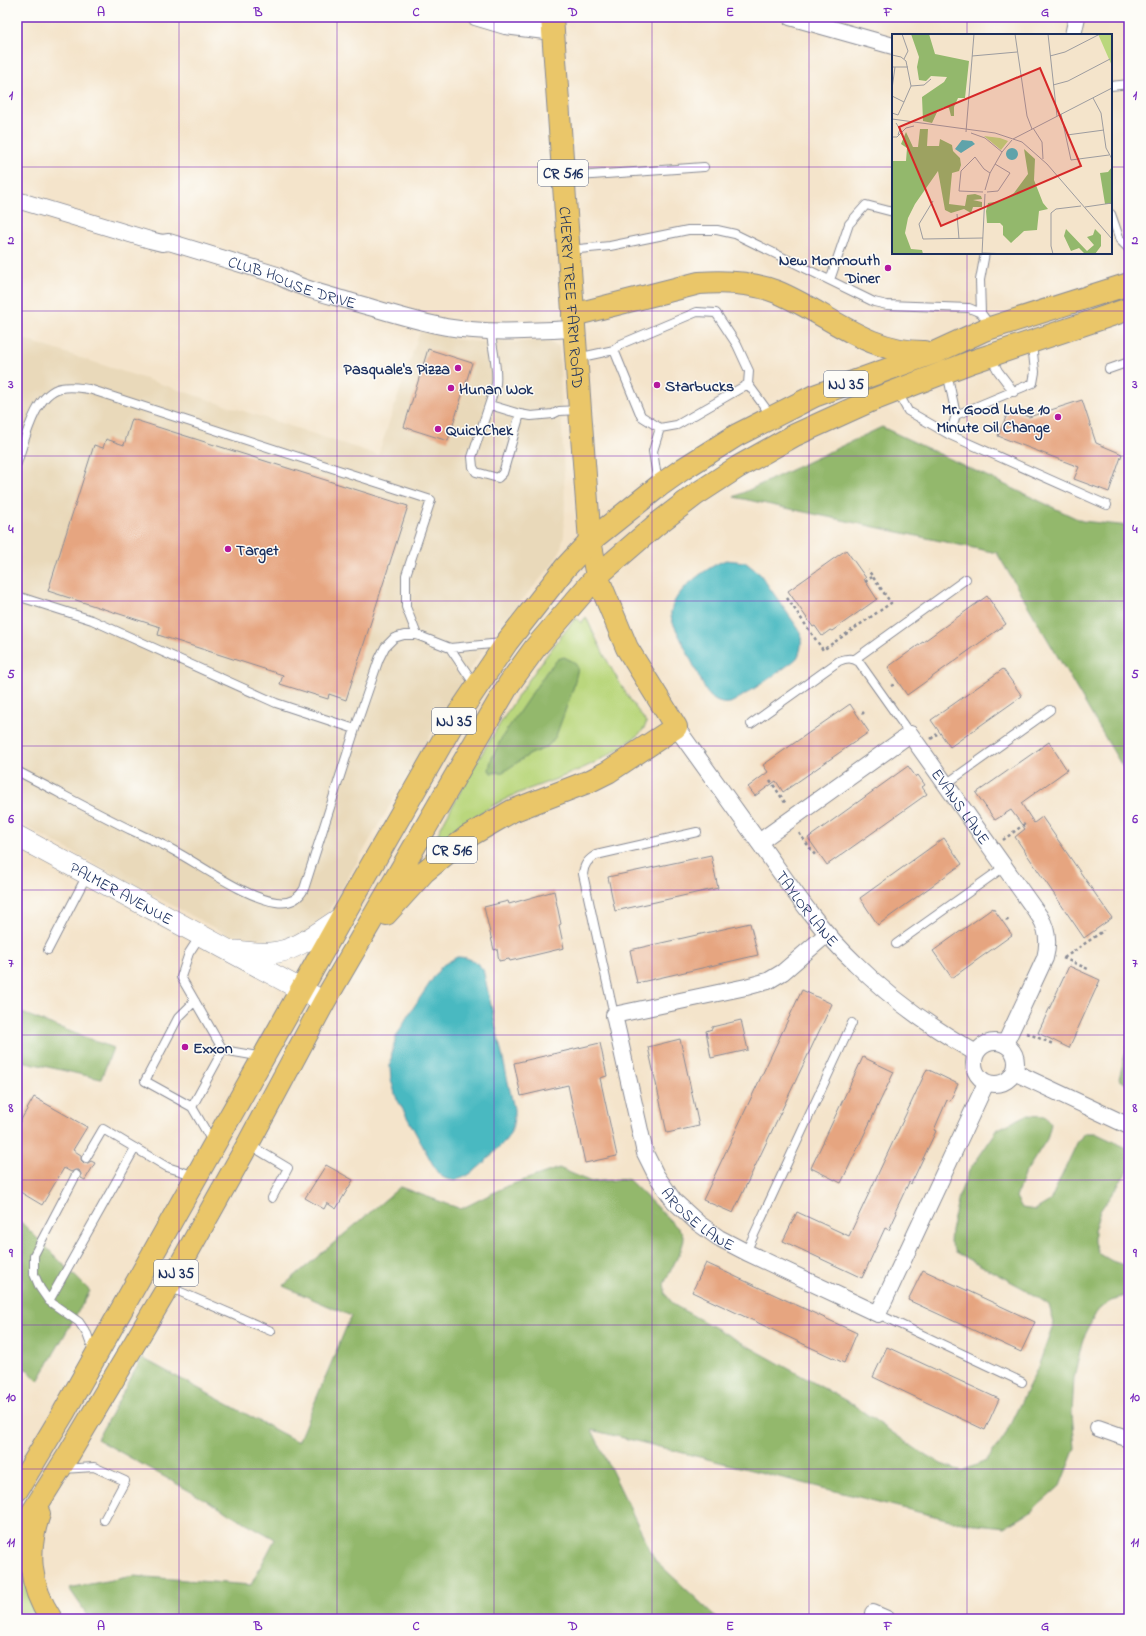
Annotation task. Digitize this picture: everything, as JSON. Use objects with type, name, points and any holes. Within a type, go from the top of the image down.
[{"type":"main road","name":"CHERRY TREE FARM ROAD","points":[[552,25],[590,541],[597,576]]},
{"type":"main road","points":[[573,322],[699,283],[741,283],[762,287],[786,296],[879,345],[896,350],[936,352]]},
{"type":"main road","name":"NJ 35","points":[[17,1490],[94,1358],[457,716],[507,642],[565,568],[590,541],[659,486],[737,435],[772,417],[814,396],[936,352],[986,320],[1129,284]]},
{"type":"main road","name":"NJ 35","points":[[17,1537],[69,1454],[168,1287],[248,1144],[324,1002],[509,684],[535,648],[597,576],[656,525],[696,495],[738,467],[795,434],[946,371],[1129,309]]},
{"type":"main road","name":"CR 516","points":[[355,950],[424,872],[467,837],[512,811],[590,781],[608,772],[676,727],[628,648],[597,576]]},
{"type":"main road","points":[[51,1619],[43,1607],[36,1589],[31,1551],[33,1531],[53,1478]]},
{"type":"street","points":[[476,17],[505,26],[552,25]]},
{"type":"street","points":[[790,17],[892,46]]},
{"type":"street","points":[[1073,34],[1077,17]]},
{"type":"street","name":"CLUB HOUSE DRIVE","points":[[17,200],[150,240],[162,243],[169,242],[277,275],[286,281],[420,322],[491,332],[513,332],[573,322]]},
{"type":"street","name":"TAYLOR LANE","points":[[676,727],[796,894],[828,934],[854,962],[902,1004],[926,1022],[976,1054]]},
{"type":"street","points":[[758,842],[910,734]]},
{"type":"street","name":"EVANS LANE","points":[[910,734],[1043,923],[1048,937],[1045,958],[1005,1044]]},
{"type":"street","name":"PALMER AVENUE","points":[[19,840],[324,1002]]},
{"type":"street","name":"PALMER AVENUE","points":[[226,949],[271,954],[285,951],[303,942],[342,917]]},
{"type":"street","points":[[614,1015],[768,981],[783,972],[828,934]]},
{"type":"street","name":"AROSE LANE","points":[[614,1015],[645,1153],[656,1175],[674,1201],[689,1216],[709,1231],[746,1252],[878,1314]]},
{"type":"street","points":[[992,1042],[1005,1044],[1014,1053],[1016,1059],[1014,1072],[1006,1082],[1000,1084],[986,1083],[976,1074],[974,1060],[976,1054],[980,1048],[992,1042]]},
{"type":"street","points":[[1014,1072],[1129,1126]]},
{"type":"street","points":[[878,1314],[986,1083]]},
{"type":"street","points":[[1098,1428],[1129,1438]]},
{"type":"lane","points":[[1112,86],[1129,84]]},
{"type":"lane","points":[[563,177],[704,167]]},
{"type":"lane","points":[[830,280],[849,224],[858,212],[866,205],[892,212]]},
{"type":"lane","points":[[1112,217],[1120,240],[1129,249]]},
{"type":"lane","points":[[568,250],[610,246],[688,230],[717,230],[736,234],[880,304],[969,308],[986,320]]},
{"type":"lane","points":[[985,254],[980,280],[986,320]]},
{"type":"lane","points":[[576,358],[614,350],[621,344],[697,312],[716,313],[738,345],[749,371],[748,384],[772,417]]},
{"type":"lane","points":[[491,332],[492,348],[497,374],[496,384],[472,458],[472,467],[476,472],[498,478],[503,473],[520,414]]},
{"type":"lane","points":[[956,415],[1033,383],[1035,372],[1032,342]]},
{"type":"lane","points":[[614,350],[641,416],[660,428],[677,425],[748,384]]},
{"type":"lane","points":[[990,356],[998,371],[1014,392]]},
{"type":"lane","points":[[1109,369],[1129,362]]},
{"type":"lane","points":[[946,371],[956,415],[950,436]]},
{"type":"lane","points":[[17,462],[36,408],[47,395],[60,388],[75,387],[97,392],[431,500],[406,575],[406,607],[417,635]]},
{"type":"lane","points":[[897,391],[908,411],[950,436],[1107,505]]},
{"type":"lane","points":[[490,405],[531,416],[553,414],[559,411],[580,410]]},
{"type":"lane","points":[[659,486],[653,451],[660,428]]},
{"type":"lane","points":[[855,659],[966,579]]},
{"type":"lane","points":[[17,596],[92,620],[276,703],[355,729]]},
{"type":"lane","points":[[17,771],[134,832],[170,848],[251,894],[274,902],[288,902],[300,896],[304,889],[378,659],[389,642],[398,636],[417,635],[450,648],[507,642]]},
{"type":"lane","points":[[450,648],[477,687]]},
{"type":"lane","points":[[751,724],[839,661],[848,658],[855,659],[859,662],[910,734]]},
{"type":"lane","points":[[946,784],[1050,710]]},
{"type":"lane","points":[[614,1015],[583,874],[583,868],[586,862],[596,855],[697,832]]},
{"type":"lane","points":[[896,944],[1004,867]]},
{"type":"lane","points":[[48,950],[87,875]]},
{"type":"lane","points":[[200,936],[189,953],[181,977],[223,1050],[263,1058]]},
{"type":"lane","points":[[194,1001],[178,1018],[145,1082],[192,1107],[214,1145]]},
{"type":"lane","points":[[746,1252],[852,1023]]},
{"type":"lane","points":[[192,1107],[223,1050]]},
{"type":"lane","points":[[86,1158],[103,1129],[167,1167],[197,1176]]},
{"type":"lane","points":[[248,1144],[288,1168],[272,1198]]},
{"type":"lane","points":[[49,1301],[135,1148]]},
{"type":"lane","points":[[76,1175],[34,1255],[34,1274],[40,1288],[49,1301],[79,1322],[93,1348],[94,1358]]},
{"type":"lane","points":[[168,1287],[271,1331]]},
{"type":"lane","points":[[878,1314],[1022,1382]]},
{"type":"lane","points":[[53,1478],[94,1467],[125,1482],[104,1520]]},
{"type":"path","points":[[786,598],[823,650],[891,603],[868,570]]},
{"type":"path","points":[[866,582],[872,576]]},
{"type":"path","points":[[891,686],[895,684]]},
{"type":"path","points":[[770,780],[787,806]]},
{"type":"path","points":[[1001,841],[1026,823],[1027,824]]},
{"type":"path","points":[[796,829],[815,855]]},
{"type":"path","points":[[1006,921],[1010,918]]},
{"type":"path","points":[[1064,958],[1103,930]]},
{"type":"path","points":[[1058,956],[1088,969],[1087,970]]},
{"type":"path","points":[[1023,1032],[1053,1044]]},
{"type":"shaded area","points":[[420,331],[455,339],[479,342],[548,340],[559,347],[565,505],[564,535],[560,551],[552,565],[497,629],[459,686],[327,914],[299,939],[271,946],[239,941],[17,822],[17,337],[378,455]]},
{"type":"green space","points":[[882,427],[1082,521],[1129,526],[1129,778],[997,553],[734,497]]},
{"type":"green space","points":[[586,617],[613,671],[628,697],[646,722],[643,730],[627,743],[596,762],[568,775],[510,797],[465,823],[440,842],[436,837],[451,808],[483,752],[518,696],[576,618],[581,623]]},
{"type":"green space","points":[[564,657],[574,662],[578,668],[573,689],[556,736],[545,748],[530,754],[503,772],[491,773],[489,770],[491,760],[502,737],[547,671],[558,659]]},
{"type":"green space","points":[[17,1008],[22,1013],[113,1048],[101,1079],[17,1060]]},
{"type":"green space","points":[[1129,1039],[1129,1086],[1119,1079]]},
{"type":"green space","points":[[1027,1115],[1045,1116],[1051,1124],[1047,1139],[1024,1175],[1016,1197],[1022,1208],[1035,1210],[1050,1201],[1077,1143],[1084,1133],[1095,1133],[1129,1149],[1129,1169],[1100,1211],[1094,1231],[1094,1242],[1098,1253],[1112,1261],[1129,1267],[1129,1295],[1111,1300],[1096,1313],[1083,1339],[1074,1378],[1072,1413],[1075,1448],[1060,1486],[1032,1511],[1005,1527],[958,1522],[592,1430],[655,1560],[718,1619],[90,1619],[69,1588],[133,1576],[251,1585],[275,1539],[97,1439],[142,1358],[298,1442],[351,1316],[283,1286],[400,1187],[461,1209],[507,1186],[559,1168],[591,1182],[628,1179],[682,1232],[684,1240],[681,1250],[664,1284],[666,1295],[674,1305],[852,1404],[916,1449],[941,1464],[962,1471],[986,1461],[1004,1437],[1038,1367],[1054,1323],[1049,1305],[1030,1292],[956,1252],[950,1242],[951,1231],[959,1196],[969,1171],[998,1129]]},
{"type":"green space","points":[[17,1218],[90,1291],[38,1381],[28,1370],[17,1366]]},
{"type":"green space","points":[[21,1555],[43,1619],[17,1619],[17,1561]]},
{"type":"water","points":[[726,560],[745,562],[760,574],[800,631],[801,648],[797,658],[776,674],[730,703],[722,703],[710,697],[706,691],[673,623],[671,610],[680,593],[686,586],[711,567]]},
{"type":"water","points":[[457,957],[472,960],[483,969],[514,1109],[514,1115],[513,1124],[507,1138],[484,1163],[468,1175],[460,1179],[452,1180],[444,1178],[437,1172],[396,1097],[391,1079],[390,1067],[396,1037],[407,1017],[443,965]]},
{"type":"building","points":[[428,349],[472,363],[448,441],[404,427]]},
{"type":"building","points":[[1082,400],[1096,443],[1122,454],[1109,492],[1074,479],[1079,467],[998,436],[1009,410],[1029,417]]},
{"type":"building","name":"Target","points":[[132,419],[408,506],[346,700],[329,694],[328,699],[280,684],[283,675],[158,635],[160,627],[48,591],[94,445],[103,448],[106,439],[124,445]]},
{"type":"building","points":[[846,550],[866,578],[864,579],[877,599],[832,631],[830,630],[822,636],[815,626],[813,627],[788,591]]},
{"type":"building","points":[[987,596],[1006,624],[907,695],[888,667]]},
{"type":"building","points":[[1003,669],[1022,696],[950,747],[931,720]]},
{"type":"building","points":[[850,704],[869,732],[783,792],[776,781],[755,796],[748,787],[768,772],[763,765]]},
{"type":"building","points":[[1049,742],[1067,770],[1021,803],[1034,823],[1042,817],[1112,918],[1084,938],[1015,837],[1025,829],[1011,810],[995,820],[976,793]]},
{"type":"building","points":[[908,766],[916,777],[918,775],[925,785],[922,787],[927,794],[827,865],[808,838]]},
{"type":"building","points":[[944,838],[962,864],[878,925],[860,898]]},
{"type":"building","points":[[711,855],[718,888],[615,911],[608,877]]},
{"type":"building","points":[[554,891],[564,948],[510,961],[509,959],[499,961],[497,949],[494,950],[484,907],[508,901],[509,904]]},
{"type":"building","points":[[993,908],[1012,935],[952,978],[933,951]]},
{"type":"building","points":[[750,923],[758,955],[637,983],[630,950]]},
{"type":"building","points":[[1069,966],[1100,980],[1069,1048],[1038,1033]]},
{"type":"building","points":[[802,990],[832,1004],[733,1213],[703,1200]]},
{"type":"building","points":[[741,1020],[748,1050],[711,1058],[706,1031],[712,1029],[712,1027]]},
{"type":"building","points":[[680,1039],[699,1126],[667,1133],[648,1047]]},
{"type":"building","points":[[600,1043],[607,1076],[600,1078],[617,1156],[585,1163],[568,1085],[521,1096],[514,1063]]},
{"type":"building","points":[[863,1057],[894,1072],[841,1183],[811,1168]]},
{"type":"building","points":[[927,1069],[958,1084],[950,1101],[947,1100],[934,1130],[936,1131],[911,1184],[909,1182],[895,1212],[897,1213],[889,1230],[885,1228],[862,1278],[783,1241],[797,1212],[849,1236]]},
{"type":"building","points":[[34,1097],[87,1127],[73,1150],[81,1155],[81,1160],[84,1163],[91,1161],[95,1163],[85,1180],[81,1178],[79,1170],[71,1172],[64,1168],[42,1205],[17,1190],[17,1127]]},
{"type":"building","points":[[326,1165],[353,1180],[336,1209],[327,1203],[324,1209],[305,1198]]},
{"type":"building","points":[[706,1263],[857,1333],[844,1363],[692,1292]]},
{"type":"building","points":[[923,1270],[1035,1322],[1021,1352],[908,1300]]},
{"type":"building","points":[[887,1347],[999,1399],[985,1430],[873,1377]]},
{"type":"place","name":"New Monmouth Diner","points":[[888,268]]},
{"type":"place","name":"Pasquale's Pizza","points":[[458,368]]},
{"type":"place","name":"Starbucks","points":[[657,385]]},
{"type":"place","name":"Hunan Wok","points":[[451,388]]},
{"type":"place","name":"Mr. Good Lube 10 Minute Oil Change","points":[[1058,417]]},
{"type":"place","name":"QuickChek","points":[[438,429]]},
{"type":"place","name":"Target","points":[[228,549]]},
{"type":"place","name":"Exxon","points":[[185,1047]]}]
